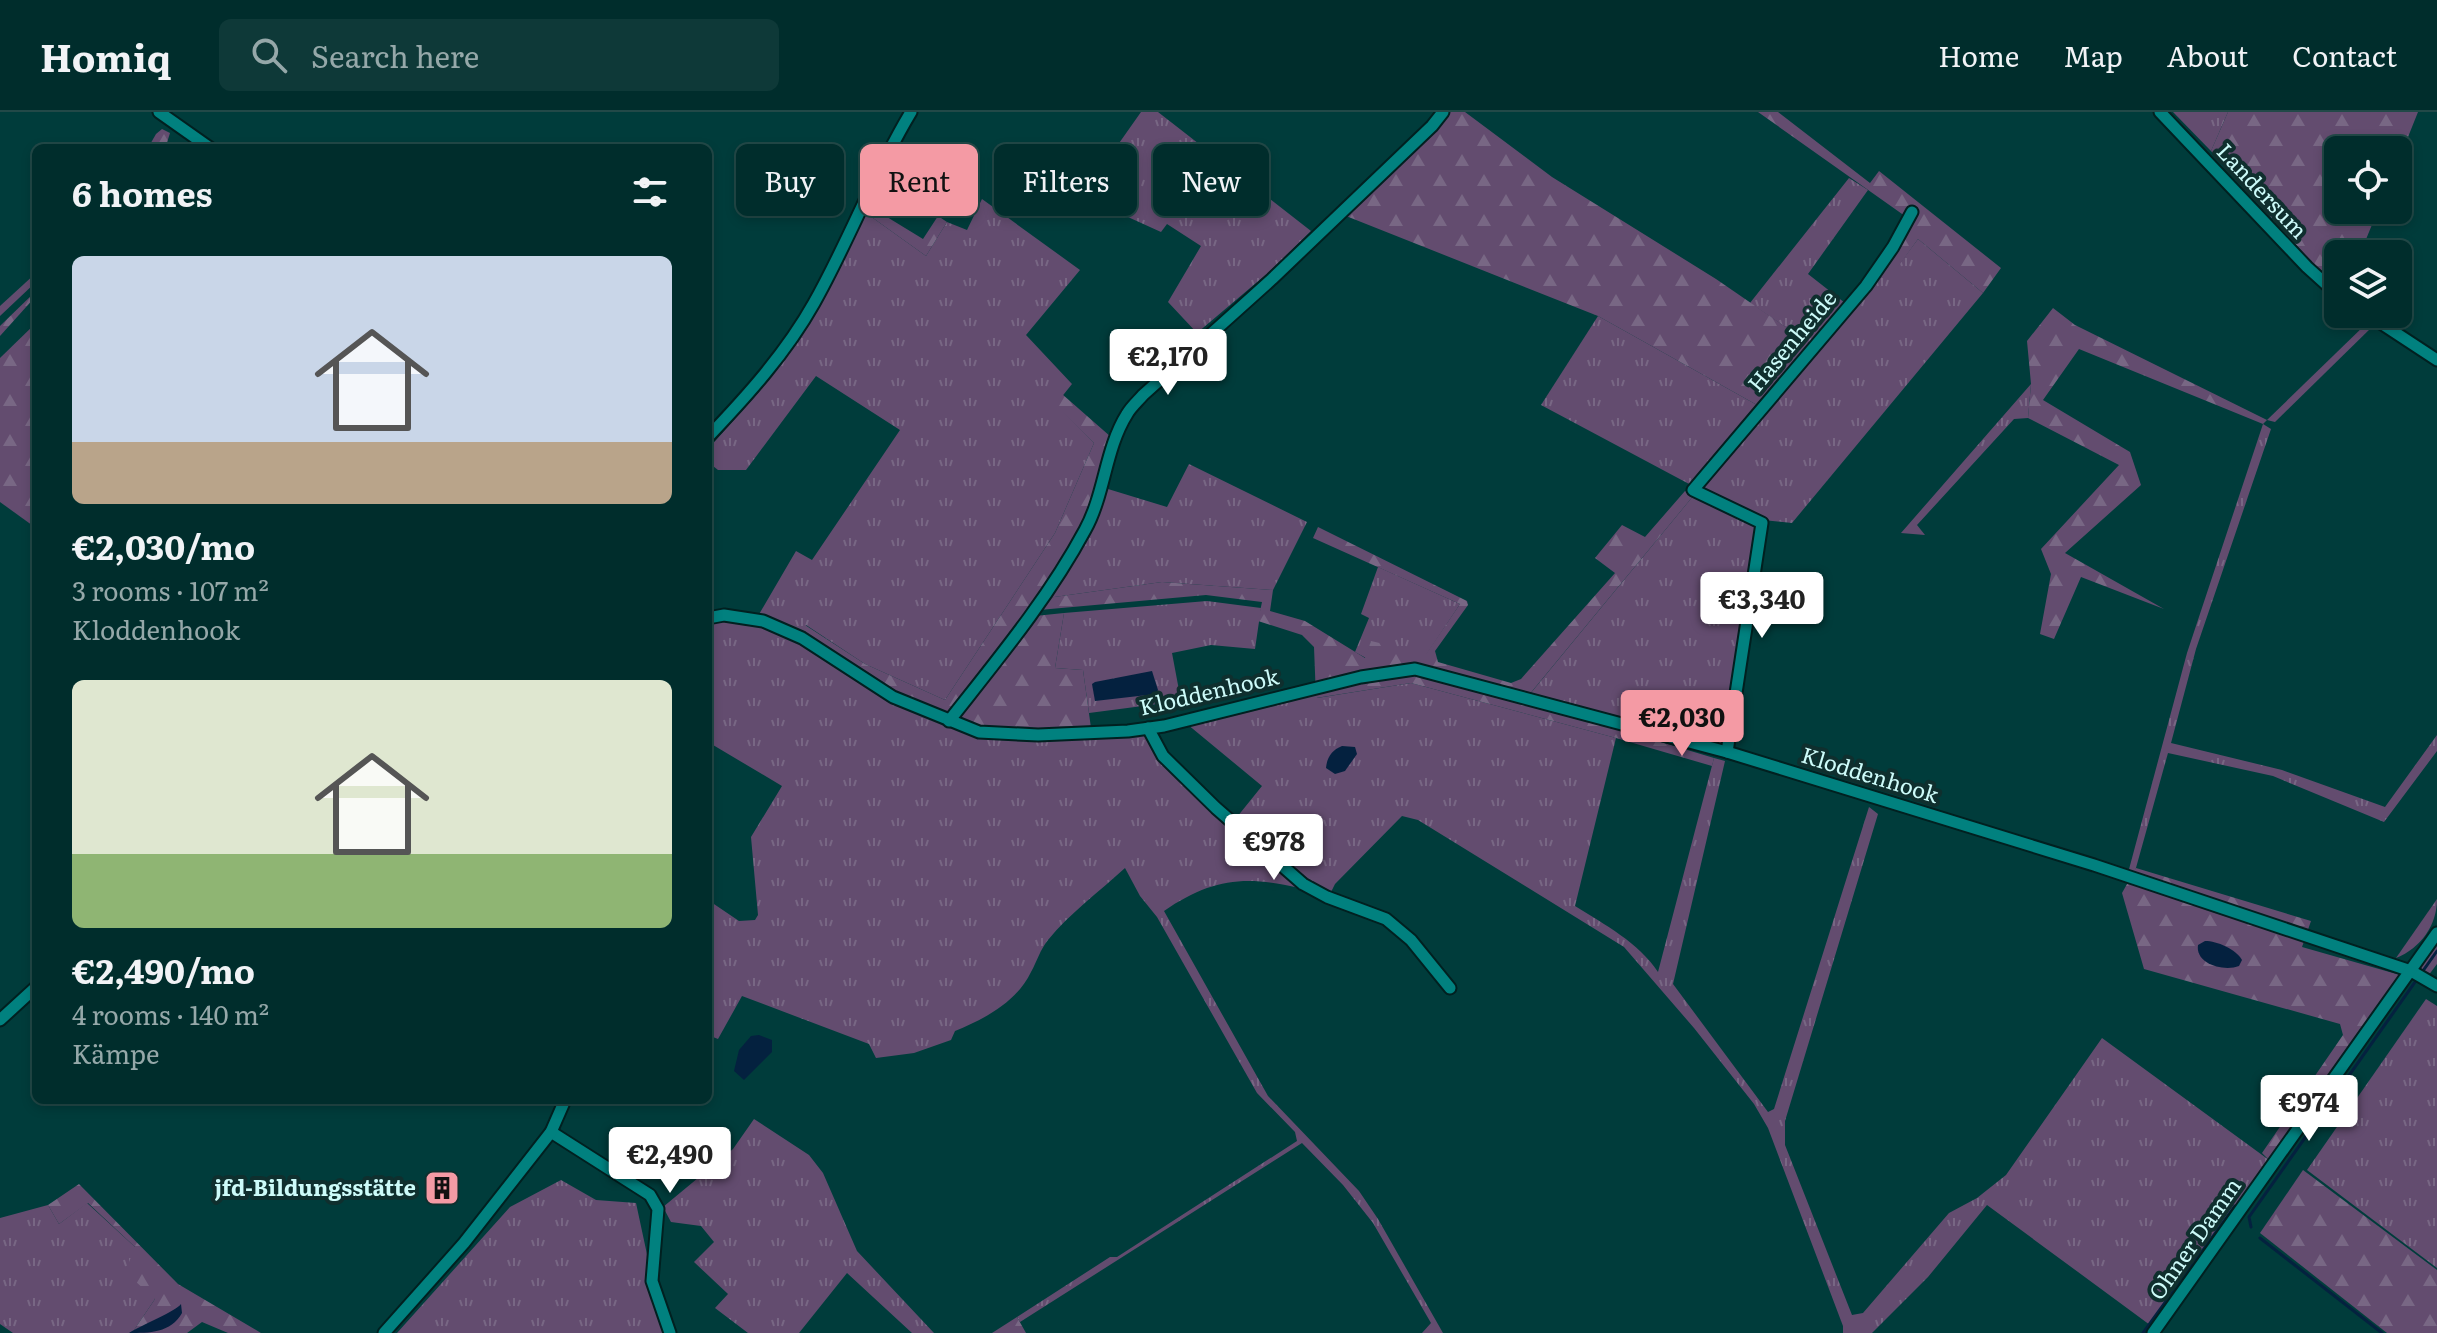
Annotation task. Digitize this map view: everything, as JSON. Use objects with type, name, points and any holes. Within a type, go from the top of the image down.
[{"type":"street","points":[[159,112],[204,144]]},
{"type":"street","points":[[712,433],[745,398],[815,302],[889,149],[911,112]]},
{"type":"street","points":[[949,721],[1033,613],[1086,529],[1102,489],[1117,434],[1127,413],[1283,268],[1443,112]]},
{"type":"street","name":"Landersum","points":[[2160,112],[2324,282]]},
{"type":"street","name":"Hasenheide","points":[[1727,752],[1762,523],[1693,490],[1866,286],[1912,212]]},
{"type":"street","points":[[2388,328],[2437,360]]},
{"type":"street","name":"Kloddenhook","points":[[712,617],[724,615],[763,621],[802,638],[893,697],[979,732],[1038,735],[1148,728],[1361,677],[1415,669],[1727,752],[2094,865],[2416,974],[2437,986]]},
{"type":"street","points":[[1148,728],[1163,756],[1216,808],[1303,884],[1327,897],[1386,919],[1411,940],[1450,988]]},
{"type":"street","name":"Ohner Damm","points":[[2153,1333],[2416,974],[2437,933]]},
{"type":"street","points":[[0,1020],[32,991]]},
{"type":"street","points":[[384,1333],[464,1243],[551,1132],[563,1104]]},
{"type":"street","points":[[551,1132],[650,1195],[658,1209],[652,1281],[670,1333]]},
{"type":"green space","points":[[1141,112],[1158,112],[1199,144],[1153,144],[1153,216],[1269,216],[1269,198],[1311,231],[1269,272],[1197,333],[1168,302],[1201,246],[1167,224],[1161,232],[1126,216],[1137,216],[1137,144],[1118,144]]},
{"type":"green space","points":[[1448,112],[1465,112],[1552,177],[1716,279],[1809,343],[1757,405],[1598,316],[1346,216]]},
{"type":"green space","points":[[1758,112],[1778,112],[1870,183],[1879,171],[2001,268],[1983,293],[1918,239],[1898,267],[1882,268],[1912,221]]},
{"type":"green space","points":[[2173,112],[2228,112],[2211,151]]},
{"type":"green space","points":[[2228,112],[2418,112],[2408,136],[2324,136],[2324,224],[2372,224],[2366,240],[2324,240],[2324,276],[2211,151]]},
{"type":"green space","points":[[162,129],[170,133],[167,144],[150,144]]},
{"type":"green space","points":[[1849,178],[1868,190],[1808,274],[1845,303],[1809,343],[1750,303]]},
{"type":"green space","points":[[982,199],[994,208],[994,216],[1005,216],[1080,270],[1026,335],[1072,384],[1056,404],[1094,443],[1055,533],[945,700],[865,664],[806,625],[801,634],[758,616],[796,551],[812,560],[900,430],[816,376],[746,470],[718,470],[712,465],[712,445],[758,393],[805,331],[864,216],[870,216],[926,256],[947,222],[967,230],[974,216],[978,216]]},
{"type":"green space","points":[[870,216],[885,216],[923,239],[938,216],[947,222],[926,256]]},
{"type":"green space","points":[[1918,239],[1983,293],[1792,523],[1763,520],[1699,488],[1882,268],[1898,266]]},
{"type":"green space","points":[[32,277],[32,286],[0,316],[0,306]]},
{"type":"green space","points":[[32,295],[32,300],[0,336],[0,326]]},
{"type":"green space","points":[[2053,308],[2075,325],[2267,420],[2263,424],[2079,349],[2043,400],[2130,452],[2141,485],[2065,553],[2164,609],[2081,577],[2054,639],[2040,634],[2051,574],[2041,549],[2119,465],[2028,418],[2031,384],[2027,341]]},
{"type":"green space","points":[[1598,316],[1757,405],[1691,485],[1541,405]]},
{"type":"green space","points":[[32,327],[32,525],[0,502],[0,358]]},
{"type":"green space","points":[[2362,328],[2371,328],[2275,422],[2267,420]]},
{"type":"green space","points":[[2031,384],[2028,418],[2014,419],[1917,525],[1925,535],[1901,533]]},
{"type":"green space","points":[[1062,394],[1111,437],[1083,525],[1035,616],[1064,613],[1055,668],[1083,670],[1091,728],[1037,732],[980,729],[893,693],[801,634],[805,625],[865,664],[945,700],[1055,533],[1094,443],[1055,404]]},
{"type":"green space","points":[[2263,424],[2271,429],[2196,649],[2171,743],[2282,770],[2385,807],[2437,735],[2437,751],[2384,822],[2273,776],[2168,753],[2134,875],[2128,873],[2187,653]]},
{"type":"green space","points":[[1189,464],[1307,522],[1273,590],[1162,582],[1047,598],[1089,529],[1108,489],[1167,507]]},
{"type":"green space","points":[[1685,491],[1694,495],[1524,701],[1714,758],[1712,766],[1411,683],[1316,698],[1314,647],[1302,635],[1258,621],[1262,602],[1206,595],[1039,610],[1047,598],[1162,582],[1273,590],[1270,611],[1305,621],[1365,658],[1371,641],[1426,654],[1460,604],[1313,538],[1318,527],[1467,601],[1468,605],[1435,651],[1438,662],[1511,683],[1521,679],[1615,573],[1595,558],[1622,525],[1645,537]]},
{"type":"green space","points":[[1694,495],[1758,527],[1724,748],[1530,694]]},
{"type":"green space","points":[[1378,567],[1460,604],[1426,655],[1371,642],[1366,658],[1355,652],[1369,618],[1361,614]]},
{"type":"green space","points":[[1207,601],[1261,608],[1255,649],[1211,645],[1172,653],[1181,701],[1089,713],[1083,670],[1055,668],[1064,613]]},
{"type":"green space","points":[[724,619],[763,625],[799,641],[948,725],[1147,733],[1200,799],[1299,888],[1261,882],[1228,883],[1197,892],[1164,911],[1268,1096],[1359,1191],[1443,1333],[1422,1333],[1431,1323],[1373,1223],[1343,1185],[1302,1143],[1020,1322],[1017,1317],[1110,1257],[1117,1257],[1297,1141],[1295,1132],[1257,1093],[1157,917],[1140,896],[1125,868],[1075,911],[1048,940],[1017,993],[988,1015],[955,1031],[951,1040],[914,1053],[876,1058],[869,1044],[742,996],[718,1039],[712,1037],[712,903],[739,921],[755,920],[758,915],[751,837],[782,786],[712,744],[712,622]]},
{"type":"green space","points":[[1411,683],[1616,738],[1575,906],[1631,943],[1658,972],[1714,758],[1725,761],[1673,984],[1768,1112],[1774,1109],[1869,807],[1878,814],[1785,1121],[1785,1145],[1852,1315],[1863,1313],[1949,1213],[1977,1198],[2006,1175],[2102,1038],[2269,1160],[2150,1325],[1987,1205],[1928,1277],[1872,1333],[1843,1333],[1843,1326],[1768,1128],[1754,1104],[1694,1028],[1624,947],[1418,820],[1402,816],[1335,884],[1330,894],[1305,880],[1237,817],[1262,786],[1187,724],[1316,694],[1317,698]]},
{"type":"green space","points":[[2136,868],[2311,921],[2302,947],[2400,975],[2269,1160],[2262,1153],[2343,1035],[2340,1024],[2144,969],[2122,893]]},
{"type":"green space","points":[[2437,899],[2434,918],[2426,934],[2413,948],[2396,958]]},
{"type":"green space","points":[[2437,941],[2437,964],[2428,976],[2419,966]]},
{"type":"green space","points":[[2426,999],[2437,1006],[2437,1268],[2307,1170]]},
{"type":"green space","points":[[754,1119],[809,1155],[823,1173],[857,1251],[934,1333],[912,1333],[847,1273],[799,1333],[748,1333],[715,1308],[728,1294],[694,1262],[714,1242],[701,1226],[671,1222],[663,1207],[733,1149]]},
{"type":"green space","points":[[2303,1170],[2437,1270],[2437,1333],[2387,1333],[2260,1233]]},
{"type":"green space","points":[[561,1180],[596,1200],[636,1203],[648,1259],[648,1281],[667,1333],[397,1333],[510,1207]]},
{"type":"green space","points":[[79,1184],[178,1284],[261,1333],[228,1333],[202,1322],[187,1333],[132,1333],[155,1299],[125,1272],[135,1247],[88,1203],[59,1224],[48,1205]]},
{"type":"green space","points":[[87,1203],[135,1247],[155,1299],[132,1333],[13,1333],[0,1324],[0,1218],[48,1205],[59,1224]]},
{"type":"green space","points":[[1017,1317],[1026,1333],[992,1333]]},
{"type":"water","points":[[1152,671],[1158,690],[1156,694],[1095,701],[1092,684],[1095,682]]},
{"type":"water","points":[[1342,746],[1355,747],[1357,754],[1345,771],[1335,774],[1326,768],[1327,764],[1333,752]]},
{"type":"water","points":[[2205,941],[2231,949],[2242,960],[2239,966],[2226,968],[2206,962],[2198,952],[2198,945]]},
{"type":"water","points":[[759,1035],[772,1040],[772,1052],[744,1080],[734,1071],[739,1050],[751,1036]]},
{"type":"water","points":[[181,1304],[182,1313],[172,1325],[152,1332],[129,1333],[172,1310]]},
{"type":"waterway","points":[[2251,1227],[2249,1217],[2437,951]]},
{"type":"waterway","points":[[2143,1333],[2235,1206]]},
{"type":"waterway","points":[[2260,1238],[2382,1333]]},
{"type":"place","name":"jfd-Bildungsstätte","points":[[442,1188]]}]
